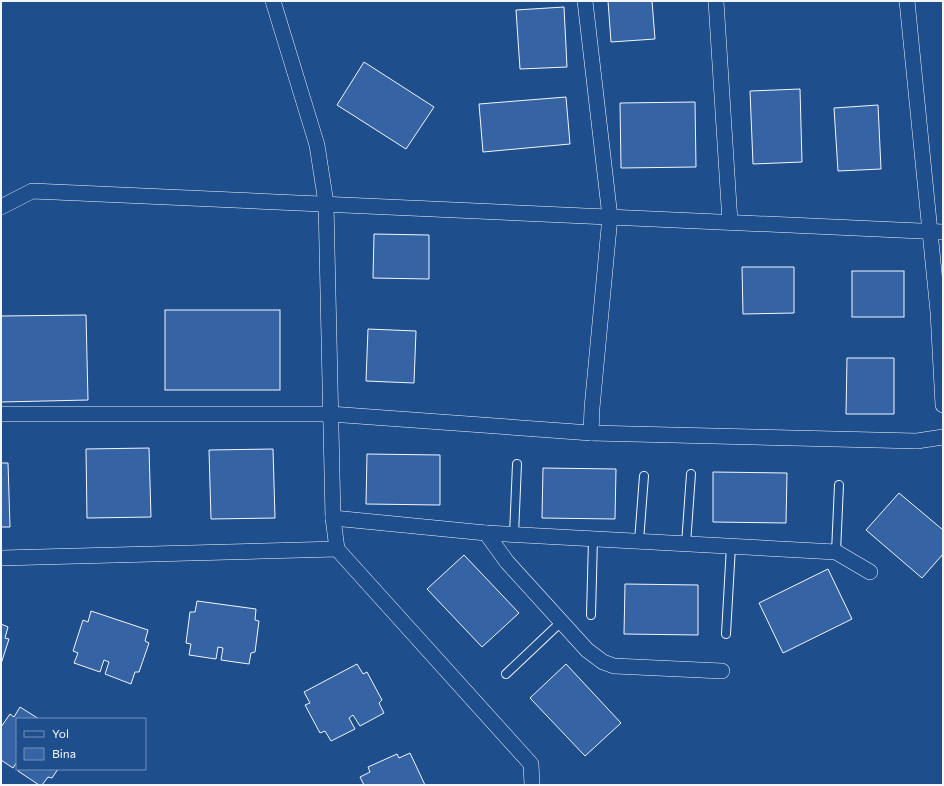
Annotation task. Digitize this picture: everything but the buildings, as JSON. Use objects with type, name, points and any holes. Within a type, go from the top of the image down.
[{"type":"street","points":[[273,1],[317,145],[326,203],[333,518],[337,548],[531,764],[532,785]]},
{"type":"street","points":[[585,1],[610,217],[592,408],[591,434]]},
{"type":"street","points":[[716,1],[730,222]]},
{"type":"street","points":[[907,1],[936,231],[938,312],[943,405]]},
{"type":"street","points":[[1,207],[32,191],[936,231]]},
{"type":"street","points":[[1,414],[330,414],[591,434],[917,441],[943,437]]},
{"type":"street","points":[[333,518],[514,535],[836,552],[870,572]]},
{"type":"street","points":[[486,533],[507,562],[586,650],[603,662],[614,666],[722,671]]},
{"type":"street","points":[[1,558],[337,548]]},
{"type":"lane","points":[[514,535],[517,464]]},
{"type":"lane","points":[[686,544],[691,474]]},
{"type":"lane","points":[[639,541],[644,476]]},
{"type":"lane","points":[[836,552],[839,485]]},
{"type":"lane","points":[[591,615],[593,539]]},
{"type":"lane","points":[[726,634],[731,546]]},
{"type":"lane","points":[[506,674],[561,622]]}]
